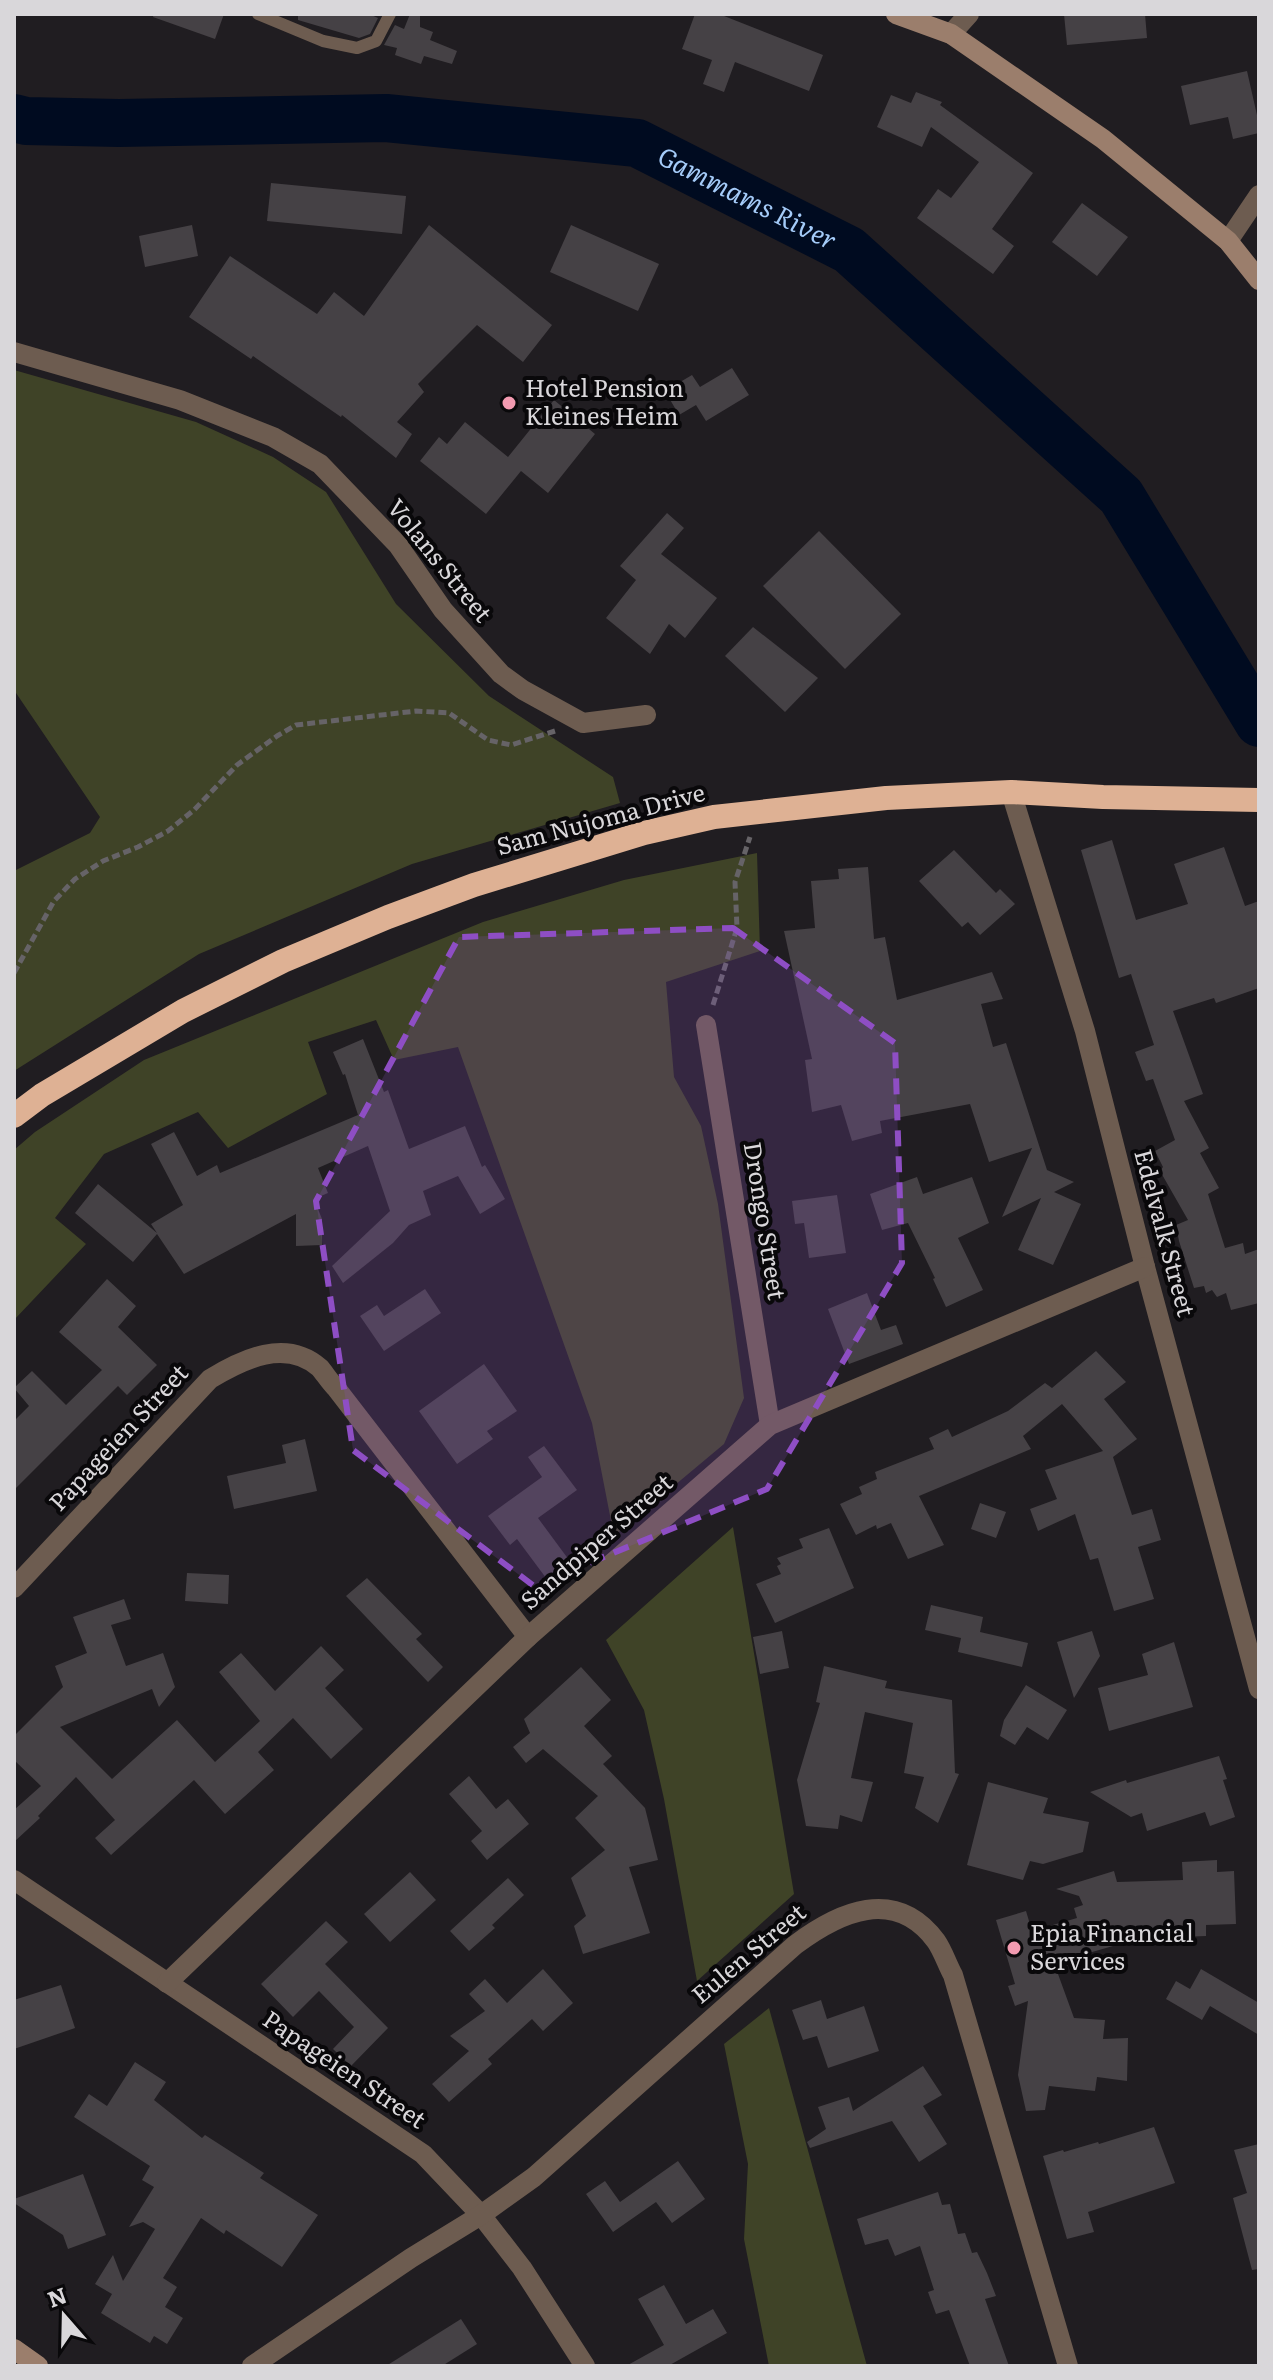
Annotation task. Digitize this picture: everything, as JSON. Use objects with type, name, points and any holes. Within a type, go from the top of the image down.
[{"type":"highway","name":"Sam Nujoma Drive","points":[[14,1116],[77,1074],[183,1011],[283,961],[474,885],[644,833],[714,817],[886,798],[1011,792],[1259,800]]},
{"type":"street","points":[[896,14],[951,34],[1103,139],[1228,241],[1259,280]]},
{"type":"street","points":[[951,34],[969,14]]},
{"type":"street","points":[[1228,241],[1259,195]]},
{"type":"street","name":"Volans Street","points":[[14,352],[180,400],[273,437],[320,464],[398,545],[443,610],[501,674],[523,690],[583,723]]},
{"type":"street","points":[[583,723],[646,715]]},
{"type":"street","name":"Edelvalk Street","points":[[1011,792],[1085,1031],[1259,1689]]},
{"type":"street","name":"Drongo Street","points":[[706,1025],[770,1425]]},
{"type":"street","name":"Sandpiper Street","points":[[167,1983],[528,1637],[770,1425],[1145,1267]]},
{"type":"street","name":"Papageien Street","points":[[14,1588],[210,1379],[240,1361],[270,1354],[293,1353],[318,1367],[336,1388],[528,1637]]},
{"type":"street","name":"Papageien Street","points":[[14,1880],[423,2154],[481,2215],[522,2268],[585,2366]]},
{"type":"street","name":"Eulen Street","points":[[252,2366],[534,2177],[821,1925],[853,1913],[887,1908],[908,1915],[936,1941],[953,1975],[1068,2366]]},
{"type":"street","points":[[14,2349],[38,2366]]},
{"type":"lane","points":[[258,14],[323,41],[357,48],[376,41],[390,14]]},
{"type":"path","points":[[14,973],[54,901],[75,879],[103,861],[168,831],[194,810],[237,765],[296,725],[416,711],[449,713],[488,740],[511,745],[583,723]]},
{"type":"path","points":[[706,1025],[737,928],[735,882],[747,841],[763,812]]},
{"type":"highlighted area","points":[[733,928],[895,1043],[902,1263],[767,1489],[534,1586],[353,1450],[316,1201],[459,937]]},
{"type":"green space","points":[[14,370],[196,422],[273,457],[326,492],[396,604],[489,696],[613,777],[620,803],[412,864],[199,954],[14,1071],[14,871],[90,833],[100,817],[14,690]]},
{"type":"green space","points":[[757,853],[760,951],[666,982],[674,1077],[701,1126],[718,1204],[744,1398],[724,1444],[614,1536],[592,1423],[458,1047],[394,1060],[376,1020],[308,1042],[327,1094],[228,1148],[198,1112],[104,1154],[55,1218],[86,1244],[14,1320],[14,1150],[35,1132],[144,1060],[483,922],[624,880]]},
{"type":"green space","points":[[733,1527],[794,1894],[697,1981],[664,1799],[644,1710],[606,1640]]},
{"type":"green space","points":[[769,2008],[867,2366],[769,2366],[744,2239],[748,2164],[724,2044]]},
{"type":"building","points":[[154,14],[224,14],[215,39],[153,17]]},
{"type":"building","points":[[298,14],[369,14],[378,18],[370,34],[359,38],[298,20]]},
{"type":"building","points":[[410,14],[420,14],[420,27],[433,32],[430,40],[457,51],[452,64],[424,56],[421,64],[395,55],[397,48],[384,45],[395,25],[404,29]]},
{"type":"building","points":[[695,14],[719,14],[823,55],[809,91],[735,62],[724,92],[703,84],[712,60],[682,49]]},
{"type":"building","points":[[1064,14],[1145,14],[1147,38],[1067,45]]},
{"type":"building","points":[[1247,71],[1259,133],[1233,139],[1228,117],[1190,125],[1181,86]]},
{"type":"building","points":[[916,92],[942,102],[940,105],[1033,173],[992,229],[1014,246],[993,274],[917,218],[938,189],[951,198],[979,162],[931,127],[922,147],[877,127],[891,95],[911,103]]},
{"type":"building","points":[[271,183],[406,196],[402,234],[267,221]]},
{"type":"building","points":[[1082,203],[1128,237],[1097,276],[1052,242]]},
{"type":"building","points":[[192,225],[198,256],[145,267],[139,236]]},
{"type":"building","points":[[429,225],[552,325],[523,362],[477,325],[418,384],[424,392],[397,422],[412,434],[396,458],[342,415],[189,317],[230,256],[317,314],[334,292],[364,316]]},
{"type":"building","points":[[571,225],[659,264],[638,311],[550,272]]},
{"type":"building","points":[[732,368],[749,395],[706,421],[696,405],[679,415],[665,391],[692,375],[700,387]]},
{"type":"building","points":[[554,400],[595,434],[548,493],[521,471],[486,514],[420,461],[439,437],[447,444],[465,422],[508,457]]},
{"type":"building","points":[[667,513],[684,528],[661,554],[717,598],[685,638],[669,624],[650,654],[606,618],[636,580],[620,566]]},
{"type":"building","points":[[819,531],[901,614],[845,669],[763,586]]},
{"type":"building","points":[[753,627],[818,678],[785,712],[725,656]]},
{"type":"building","points":[[1112,840],[1136,920],[1188,904],[1174,864],[1224,847],[1245,906],[1259,901],[1259,988],[1216,1003],[1214,998],[1173,1011],[1203,1094],[1184,1101],[1209,1148],[1200,1153],[1219,1188],[1208,1194],[1225,1248],[1243,1243],[1245,1254],[1259,1249],[1259,1303],[1231,1310],[1226,1293],[1217,1297],[1212,1290],[1206,1293],[1204,1286],[1194,1288],[1179,1241],[1176,1225],[1188,1220],[1160,1171],[1163,1167],[1155,1151],[1175,1140],[1153,1079],[1146,1081],[1135,1052],[1154,1045],[1131,974],[1119,978],[1081,850]]},
{"type":"building","points":[[954,850],[996,893],[1000,889],[1015,904],[980,935],[968,922],[962,927],[919,881]]},
{"type":"building","points":[[868,867],[874,939],[885,937],[897,1000],[992,972],[1003,999],[981,1004],[993,1047],[1006,1043],[1047,1170],[1074,1182],[1054,1192],[1081,1204],[1053,1265],[1018,1250],[1041,1198],[1002,1217],[1032,1148],[989,1162],[970,1104],[880,1121],[882,1133],[852,1141],[841,1105],[812,1112],[805,1060],[812,1059],[784,931],[815,928],[811,881],[839,879],[838,869]]},
{"type":"building","points":[[363,1039],[384,1092],[388,1090],[409,1149],[465,1126],[482,1167],[485,1165],[505,1199],[480,1214],[458,1176],[423,1191],[431,1215],[409,1225],[393,1243],[343,1283],[332,1266],[390,1211],[368,1146],[318,1168],[328,1193],[314,1199],[322,1219],[322,1245],[296,1246],[296,1214],[184,1274],[157,1234],[133,1262],[75,1213],[98,1184],[157,1233],[151,1224],[183,1205],[151,1144],[174,1132],[197,1176],[217,1165],[220,1173],[358,1115],[345,1074],[333,1052]]},
{"type":"building","points":[[917,1177],[923,1194],[972,1177],[989,1223],[958,1238],[983,1290],[946,1307],[908,1223],[882,1230],[870,1194]]},
{"type":"building","points":[[837,1195],[846,1253],[809,1258],[804,1223],[795,1224],[792,1201]]},
{"type":"building","points":[[107,1279],[136,1306],[118,1327],[157,1365],[127,1395],[118,1386],[14,1490],[14,1421],[29,1406],[14,1388],[32,1371],[66,1405],[102,1370],[59,1332]]},
{"type":"building","points":[[425,1289],[441,1313],[384,1351],[360,1316],[377,1305],[384,1316]]},
{"type":"building","points":[[867,1293],[881,1330],[896,1325],[903,1344],[849,1364],[828,1309]]},
{"type":"building","points":[[1096,1351],[1126,1382],[1104,1399],[1137,1439],[1113,1457],[1132,1515],[1152,1509],[1161,1540],[1138,1547],[1154,1599],[1114,1611],[1098,1558],[1090,1560],[1075,1514],[1038,1531],[1030,1509],[1057,1499],[1045,1470],[1103,1451],[1062,1404],[1023,1436],[1031,1449],[919,1496],[944,1545],[908,1559],[891,1523],[877,1529],[876,1525],[856,1535],[840,1504],[862,1494],[859,1487],[877,1479],[875,1472],[934,1449],[929,1438],[948,1429],[952,1437],[1008,1411],[1045,1383],[1052,1388]]},
{"type":"building","points":[[484,1364],[517,1411],[487,1431],[493,1439],[457,1464],[419,1411]]},
{"type":"building","points":[[305,1439],[317,1491],[234,1509],[227,1476],[286,1463],[282,1445]]},
{"type":"building","points":[[544,1446],[577,1490],[538,1518],[569,1560],[546,1578],[517,1539],[510,1545],[488,1516],[542,1477],[528,1457]]},
{"type":"building","points":[[980,1503],[1006,1512],[996,1538],[971,1529]]},
{"type":"building","points":[[829,1528],[854,1588],[775,1623],[756,1584],[781,1574],[777,1566],[781,1564],[777,1558],[803,1548],[799,1539]]},
{"type":"building","points":[[187,1573],[229,1575],[228,1604],[185,1601]]},
{"type":"building","points":[[367,1578],[422,1634],[416,1639],[443,1667],[428,1682],[346,1596]]},
{"type":"building","points":[[124,1599],[131,1619],[111,1625],[126,1666],[163,1653],[175,1687],[159,1707],[152,1689],[60,1727],[112,1779],[177,1720],[215,1762],[260,1721],[219,1672],[241,1653],[275,1691],[321,1646],[344,1670],[325,1688],[363,1729],[331,1759],[293,1718],[258,1752],[274,1770],[225,1814],[194,1780],[111,1855],[95,1838],[115,1820],[76,1777],[14,1842],[14,1810],[41,1786],[14,1760],[14,1736],[63,1687],[55,1666],[87,1653],[73,1617]]},
{"type":"building","points":[[931,1605],[983,1617],[980,1632],[1028,1643],[1022,1667],[958,1652],[961,1638],[925,1630]]},
{"type":"building","points":[[782,1631],[789,1668],[760,1674],[753,1637]]},
{"type":"building","points":[[1092,1631],[1100,1656],[1074,1698],[1057,1642]]},
{"type":"building","points":[[1174,1642],[1193,1707],[1109,1731],[1098,1688],[1148,1675],[1142,1654]]},
{"type":"building","points":[[824,1666],[887,1681],[885,1688],[952,1700],[955,1773],[959,1774],[938,1823],[915,1808],[924,1777],[904,1773],[913,1723],[865,1712],[851,1778],[873,1782],[862,1822],[840,1815],[838,1829],[806,1826],[797,1780],[820,1703],[816,1702]]},
{"type":"building","points":[[581,1667],[611,1700],[584,1726],[612,1756],[603,1764],[645,1808],[658,1860],[629,1867],[650,1933],[583,1954],[574,1926],[586,1916],[571,1878],[605,1850],[575,1818],[598,1796],[543,1749],[526,1763],[513,1747],[530,1733],[524,1719]]},
{"type":"building","points":[[1026,1685],[1067,1710],[1048,1740],[1027,1727],[1015,1745],[1000,1736],[1004,1720]]},
{"type":"building","points":[[1219,1756],[1235,1817],[1210,1826],[1205,1812],[1147,1831],[1142,1813],[1131,1817],[1090,1792],[1126,1780],[1127,1783]]},
{"type":"building","points":[[469,1776],[496,1809],[508,1799],[529,1824],[487,1860],[471,1841],[482,1831],[449,1794]]},
{"type":"building","points":[[988,1782],[1048,1798],[1043,1813],[1089,1822],[1083,1852],[1043,1864],[1030,1861],[1023,1880],[967,1865]]},
{"type":"building","points":[[1217,1860],[1217,1872],[1234,1871],[1236,1924],[1206,1925],[1206,1936],[1104,1940],[1113,1946],[1054,1963],[1074,2018],[1105,2020],[1103,2039],[1128,2038],[1127,2081],[1097,2077],[1095,2091],[1049,2086],[1045,2110],[1026,2111],[1018,2075],[1028,2001],[1015,2006],[1008,1986],[1015,1984],[996,1920],[1026,1911],[1032,1931],[1077,1918],[1074,1908],[1083,1905],[1079,1896],[1056,1889],[1114,1871],[1117,1882],[1183,1880],[1182,1862]]},
{"type":"building","points":[[410,1872],[436,1900],[390,1942],[364,1914]]},
{"type":"building","points":[[508,1878],[524,1895],[492,1925],[495,1928],[469,1951],[450,1931]]},
{"type":"building","points":[[326,1921],[348,1942],[325,1964],[388,2028],[351,2066],[333,2049],[354,2027],[319,1991],[293,2017],[261,1984]]},
{"type":"building","points":[[543,1969],[573,2003],[543,2031],[532,2019],[488,2059],[492,2064],[449,2102],[432,2084],[469,2051],[450,2036],[485,2011],[469,1994],[485,1979],[507,2003]]},
{"type":"building","points":[[1201,1969],[1259,2003],[1259,2035],[1210,2006],[1202,2020],[1166,1999],[1176,1981],[1190,1989]]},
{"type":"building","points":[[61,1985],[75,2028],[14,2049],[14,2000]]},
{"type":"building","points":[[821,2000],[827,2019],[864,2006],[879,2051],[828,2068],[817,2036],[803,2040],[792,2010]]},
{"type":"building","points":[[135,2062],[166,2082],[154,2100],[202,2138],[205,2135],[264,2173],[260,2178],[318,2215],[282,2267],[226,2230],[224,2234],[201,2218],[163,2278],[177,2287],[165,2307],[183,2318],[167,2344],[154,2336],[150,2343],[101,2313],[112,2294],[95,2284],[113,2255],[123,2281],[155,2229],[143,2222],[129,2227],[154,2187],[142,2180],[150,2166],[74,2117],[89,2094],[107,2106]]},
{"type":"building","points":[[923,2066],[942,2095],[923,2106],[947,2144],[919,2162],[892,2121],[810,2148],[807,2142],[826,2129],[818,2107],[849,2097],[853,2111]]},
{"type":"building","points":[[1154,2127],[1175,2183],[1088,2212],[1094,2232],[1067,2239],[1043,2156],[1099,2144]]},
{"type":"building","points":[[1259,2144],[1259,2269],[1252,2270],[1233,2198],[1247,2193],[1234,2150]]},
{"type":"building","points":[[678,2161],[705,2199],[672,2223],[656,2202],[613,2232],[586,2194],[605,2181],[620,2202]]},
{"type":"building","points":[[83,2174],[106,2235],[68,2249],[63,2235],[14,2203],[14,2199]]},
{"type":"building","points":[[938,2192],[942,2205],[950,2204],[958,2234],[965,2233],[972,2253],[977,2252],[987,2273],[996,2296],[985,2299],[1009,2366],[970,2366],[949,2310],[936,2314],[928,2292],[934,2290],[920,2246],[895,2256],[888,2239],[865,2245],[857,2219]]},
{"type":"building","points":[[664,2285],[686,2324],[713,2309],[727,2333],[668,2366],[626,2366],[664,2345],[638,2299]]},
{"type":"building","points":[[461,2319],[477,2344],[442,2366],[386,2366]]},
{"type":"waterway","name":"Gammams River","points":[[14,118],[26,121],[119,123],[386,118],[637,143],[849,250],[1121,496],[1259,723]]},
{"type":"place","name":"Hotel Pension Kleines Heim","points":[[509,403]]},
{"type":"place","name":"Epia Financial Services","points":[[1014,1948]]}]
